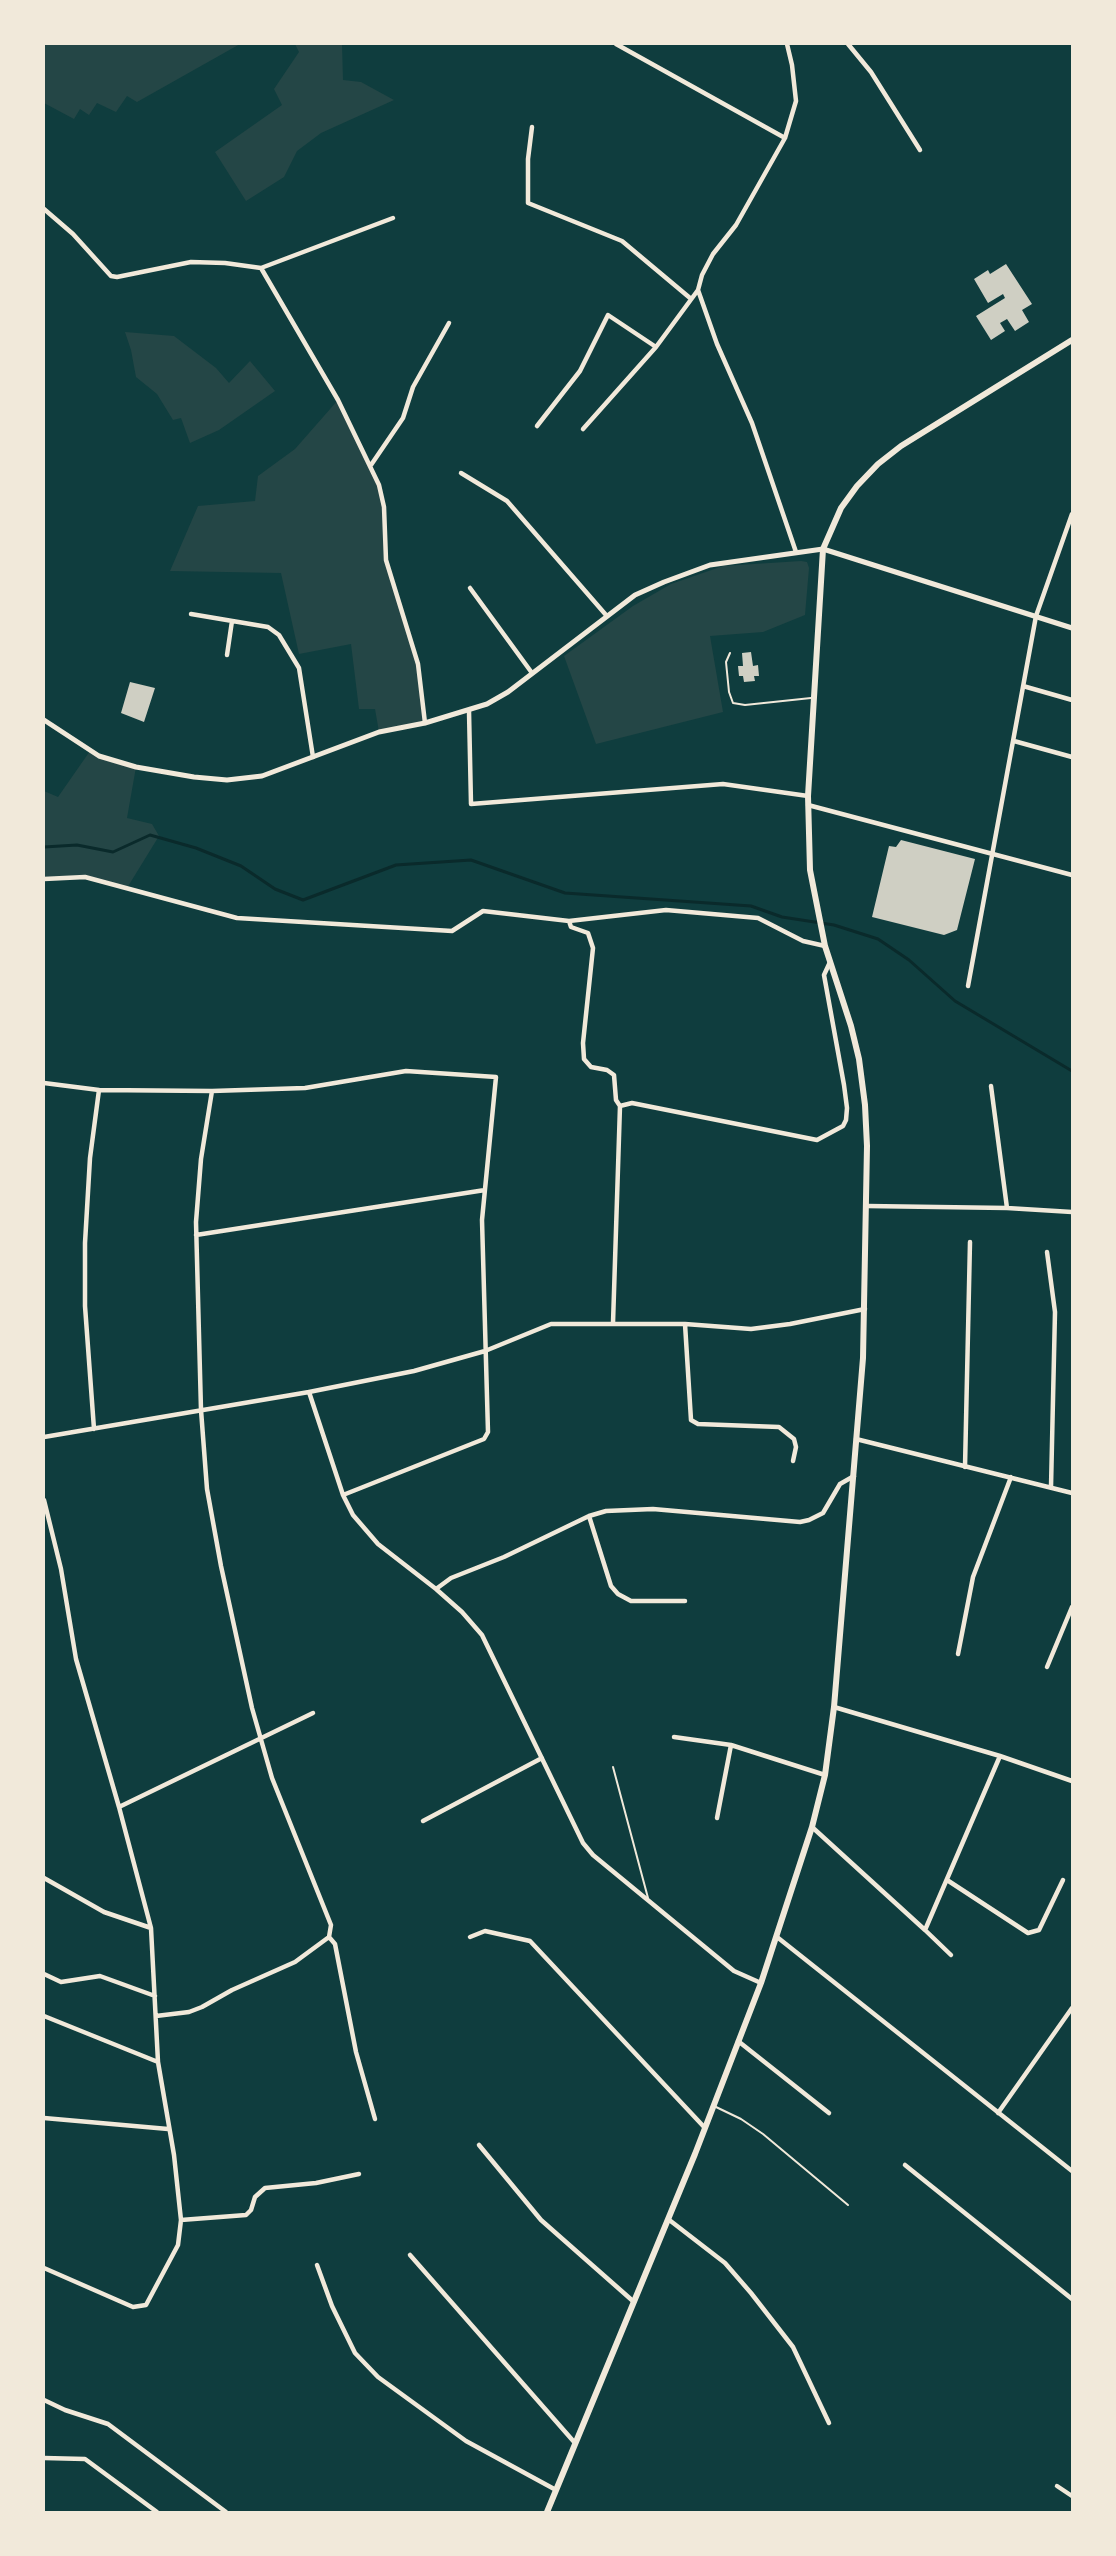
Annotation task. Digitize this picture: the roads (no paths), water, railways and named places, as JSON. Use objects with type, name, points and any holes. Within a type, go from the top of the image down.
[{"type":"main road","points":[[547,2512],[705,2128],[761,1983],[812,1827],[825,1775],[834,1707],[854,1476],[865,1310],[867,1206],[865,1105],[859,1059],[851,1026],[824,943],[810,870],[808,796],[823,549],[841,508],[857,486],[878,464],[901,446],[1072,340]]},
{"type":"street","points":[[616,44],[786,138]]},
{"type":"street","points":[[583,429],[656,347],[698,290],[702,274],[713,254],[736,225],[786,138],[796,101],[787,44]]},
{"type":"street","points":[[848,44],[871,72],[920,150]]},
{"type":"street","points":[[532,127],[528,159],[528,203],[622,241],[690,298]]},
{"type":"street","points":[[44,209],[73,234],[111,276],[124,277],[191,262],[225,263],[261,268],[393,218]]},
{"type":"street","points":[[261,268],[338,400],[379,485],[384,507],[386,560],[418,664],[425,723]]},
{"type":"street","points":[[698,290],[717,344],[752,423],[796,552]]},
{"type":"street","points":[[537,426],[580,371],[608,315],[656,347]]},
{"type":"street","points":[[371,465],[403,418],[413,387],[449,323]]},
{"type":"street","points":[[461,473],[507,501],[606,615]]},
{"type":"street","points":[[968,986],[1036,616],[1072,514]]},
{"type":"street","points":[[44,720],[99,756],[136,767],[194,777],[227,780],[252,778],[277,772],[379,732],[469,711],[508,692],[635,595],[702,567],[823,549],[1072,628]]},
{"type":"street","points":[[470,588],[532,673]]},
{"type":"street","points":[[192,614],[274,630],[297,660],[313,757]]},
{"type":"street","points":[[227,655],[232,621]]},
{"type":"street","points":[[1023,686],[1072,700]]},
{"type":"street","points":[[469,711],[471,804],[723,784],[808,796]]},
{"type":"street","points":[[1014,741],[1072,757]]},
{"type":"street","points":[[808,805],[1072,875]]},
{"type":"street","points":[[44,879],[85,877],[237,918],[452,931],[483,910],[569,921],[666,910],[758,918],[803,941],[824,943]]},
{"type":"street","points":[[569,921],[571,927],[585,931],[593,941],[583,1043],[584,1059],[591,1067],[607,1070],[614,1075],[616,1101],[620,1106],[613,1323]]},
{"type":"street","points":[[620,1106],[632,1103],[817,1140],[843,1126],[847,1108],[824,975],[830,962]]},
{"type":"street","points":[[44,1083],[99,1090],[212,1091],[305,1088],[406,1071],[496,1077],[482,1220],[488,1432],[484,1439],[343,1495]]},
{"type":"street","points":[[991,1086],[1007,1208]]},
{"type":"street","points":[[94,1429],[85,1306],[85,1243],[90,1158],[99,1090]]},
{"type":"street","points":[[156,2016],[189,2012],[202,2007],[232,1990],[295,1962],[329,1937],[331,1925],[272,1778],[221,1566],[207,1489],[201,1410],[196,1234],[201,1159],[212,1091]]},
{"type":"street","points":[[196,1234],[485,1191]]},
{"type":"street","points":[[867,1206],[1007,1208],[1072,1212]]},
{"type":"street","points":[[965,1467],[970,1242]]},
{"type":"street","points":[[1047,1252],[1055,1312],[1051,1486]]},
{"type":"street","points":[[44,1437],[309,1392],[414,1371],[485,1351],[551,1324],[685,1324],[750,1329],[865,1310]]},
{"type":"street","points":[[685,1324],[691,1420],[698,1424],[779,1427],[794,1439],[796,1447],[793,1461]]},
{"type":"street","points":[[309,1392],[343,1495],[353,1515],[378,1544],[436,1589],[462,1612],[482,1635],[584,1843],[593,1855],[734,1971],[761,1983]]},
{"type":"street","points":[[856,1439],[1072,1492]]},
{"type":"street","points":[[436,1589],[451,1578],[504,1557],[589,1516],[623,1509],[653,1509],[809,1521],[823,1513],[840,1484],[854,1476]]},
{"type":"street","points":[[958,1654],[973,1577],[1011,1477]]},
{"type":"street","points":[[44,1500],[61,1569],[76,1659],[151,1928],[158,2062],[174,2155],[181,2220],[177,2245],[146,2305],[133,2307],[44,2268]]},
{"type":"street","points":[[589,1516],[611,1586],[618,1594],[631,1601],[685,1601]]},
{"type":"street","points":[[1047,1668],[1072,1607]]},
{"type":"street","points":[[834,1707],[1000,1756],[1072,1781]]},
{"type":"street","points":[[119,1807],[313,1713]]},
{"type":"street","points":[[674,1737],[731,1745],[825,1775]]},
{"type":"street","points":[[717,1818],[731,1745]]},
{"type":"street","points":[[925,1930],[1000,1756]]},
{"type":"street","points":[[423,1821],[542,1758]]},
{"type":"street","points":[[812,1827],[951,1955]]},
{"type":"street","points":[[44,1878],[104,1912],[151,1928]]},
{"type":"street","points":[[947,1880],[1028,1933],[1039,1930],[1063,1880]]},
{"type":"street","points":[[470,1937],[485,1931],[530,1941],[705,2128]]},
{"type":"street","points":[[329,1937],[335,1944],[356,2052],[375,2119]]},
{"type":"street","points":[[777,1937],[1072,2171]]},
{"type":"street","points":[[44,1974],[61,1982],[100,1976],[155,1996]]},
{"type":"street","points":[[998,2113],[1072,2008]]},
{"type":"street","points":[[44,2016],[158,2062]]},
{"type":"street","points":[[738,2041],[830,2113]]},
{"type":"street","points":[[44,2118],[168,2129]]},
{"type":"street","points":[[479,2145],[541,2220],[634,2302]]},
{"type":"street","points":[[905,2165],[1072,2299]]},
{"type":"street","points":[[181,2220],[246,2215],[251,2210],[255,2197],[265,2188],[316,2183],[359,2174]]},
{"type":"street","points":[[668,2219],[725,2263],[751,2293],[793,2348],[829,2423]]},
{"type":"street","points":[[410,2255],[575,2443]]},
{"type":"street","points":[[317,2265],[332,2306],[355,2353],[378,2377],[466,2441],[556,2490]]},
{"type":"street","points":[[44,2400],[65,2410],[108,2424],[226,2512]]},
{"type":"street","points":[[44,2458],[85,2459],[157,2512]]},
{"type":"street","points":[[1057,2486],[1072,2496]]},
{"type":"lane","points":[[730,652],[726,662],[729,692],[733,703],[745,705],[814,698]]},
{"type":"lane","points":[[614,1767],[649,1901]]},
{"type":"lane","points":[[714,2105],[763,2134],[848,2205]]},
{"type":"waterway","points":[[44,847],[77,845],[113,852],[150,835],[196,848],[241,866],[275,889],[303,900],[396,865],[471,860],[565,893],[751,906],[782,917],[834,925],[878,939],[909,960],[955,1001],[1072,1071]]}]
